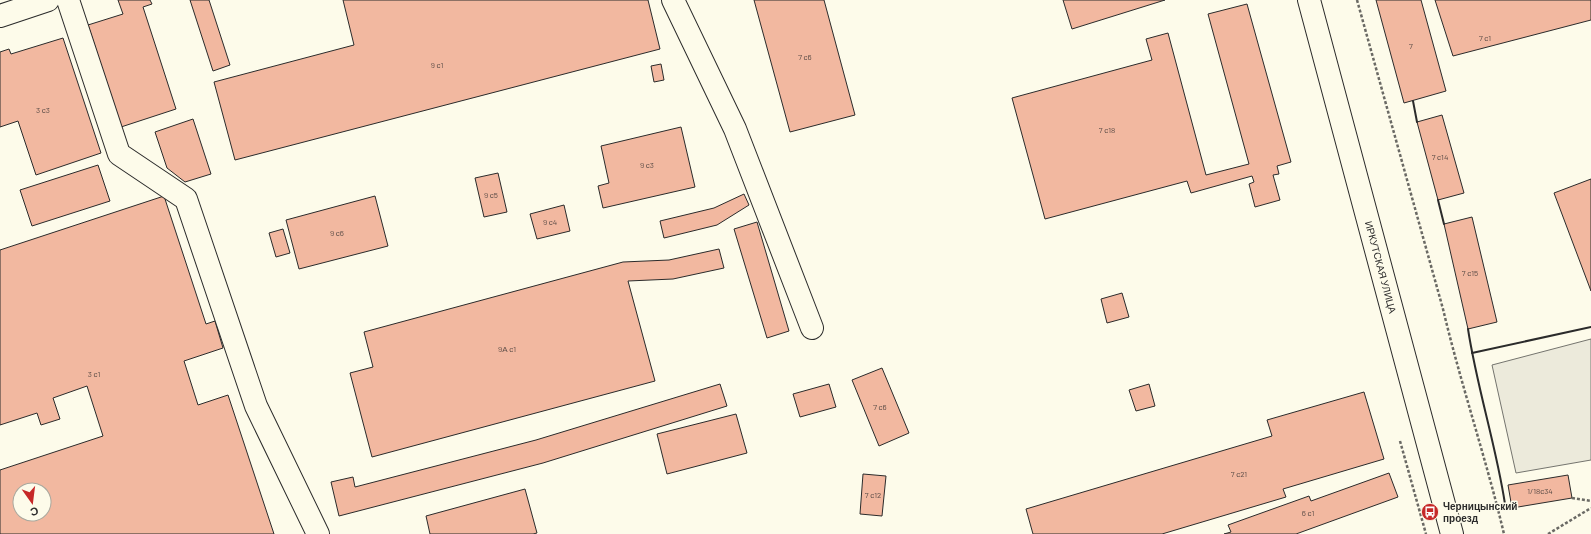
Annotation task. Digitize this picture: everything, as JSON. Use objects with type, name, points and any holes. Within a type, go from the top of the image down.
[{"type":"street","points":[[0,16],[48,0]]},
{"type":"street","points":[[68,0],[119,154],[186,199],[256,406],[318,534]]},
{"type":"street","points":[[673,0],[735,130],[812,328]]},
{"type":"street","name":"ИРКУТСКАЯ УЛИЦА","points":[[1309,0],[1452,534]]},
{"type":"path","points":[[1357,0],[1443,309],[1453,350],[1489,472],[1504,534]]},
{"type":"path","points":[[1400,441],[1426,534]]},
{"type":"path","points":[[1572,498],[1591,501]]},
{"type":"path","points":[[1548,534],[1591,508]]},
{"type":"shaded area","points":[[1591,339],[1591,460],[1516,473],[1492,365]]},
{"type":"building","points":[[118,0],[150,0],[152,4],[143,7],[176,109],[121,127],[88,25],[123,14]]},
{"type":"building","points":[[190,0],[209,0],[230,65],[213,71]]},
{"type":"building","points":[[343,0],[648,0],[660,49],[235,160],[214,82],[354,45]]},
{"type":"building","points":[[754,0],[824,0],[855,115],[790,132]]},
{"type":"building","points":[[1063,0],[1165,0],[1072,29]]},
{"type":"building","points":[[1376,0],[1421,0],[1446,91],[1404,103]]},
{"type":"building","points":[[1435,0],[1591,0],[1591,20],[1453,56]]},
{"type":"building","points":[[1247,4],[1291,162],[1277,166],[1279,174],[1273,175],[1280,200],[1255,207],[1249,184],[1254,182],[1252,176],[1191,193],[1187,181],[1045,219],[1012,98],[1152,60],[1146,39],[1168,33],[1206,175],[1249,164],[1208,14]]},
{"type":"building","points":[[63,38],[101,153],[36,175],[18,121],[0,127],[0,52],[9,49],[11,54]]},
{"type":"building","points":[[661,64],[664,80],[654,82],[651,66]]},
{"type":"building","points":[[1442,115],[1464,193],[1438,200],[1417,122]]},
{"type":"building","points":[[193,119],[211,174],[185,182],[167,168],[155,132]]},
{"type":"building","points":[[681,127],[695,187],[603,208],[598,186],[609,183],[601,146]]},
{"type":"building","points":[[98,165],[110,201],[32,226],[20,190]]},
{"type":"building","points":[[498,173],[507,212],[484,217],[475,178]]},
{"type":"building","points":[[1591,179],[1591,291],[1554,193]]},
{"type":"building","points":[[744,194],[749,205],[717,225],[664,238],[660,221],[714,208]]},
{"type":"building","points":[[164,196],[206,324],[215,321],[223,348],[184,361],[198,405],[228,395],[274,534],[0,534],[0,470],[103,436],[87,386],[53,398],[60,419],[41,425],[37,413],[0,425],[0,250]]},
{"type":"building","points":[[375,196],[388,246],[299,269],[286,220]]},
{"type":"building","points":[[564,205],[570,231],[537,239],[530,214]]},
{"type":"building","points":[[1472,217],[1497,322],[1468,329],[1444,224]]},
{"type":"building","points":[[757,222],[789,331],[767,338],[734,229]]},
{"type":"building","points":[[283,229],[290,253],[276,257],[269,233]]},
{"type":"building","points":[[719,249],[724,268],[673,279],[628,281],[655,381],[372,457],[350,373],[373,367],[364,332],[623,262],[669,260]]},
{"type":"building","points":[[1122,293],[1129,317],[1107,323],[1101,299]]},
{"type":"building","points":[[882,368],[909,433],[879,446],[852,380]]},
{"type":"building","points":[[720,384],[727,406],[543,463],[339,516],[331,482],[353,477],[355,487],[536,440]]},
{"type":"building","points":[[829,384],[836,407],[800,417],[793,394]]},
{"type":"building","points":[[1149,384],[1155,406],[1136,411],[1129,390]]},
{"type":"building","points":[[1364,392],[1384,459],[1283,489],[1286,497],[1162,534],[1033,534],[1026,509],[1272,436],[1267,420]]},
{"type":"building","points":[[736,414],[747,453],[667,474],[657,434]]},
{"type":"building","points":[[1389,473],[1398,497],[1296,534],[1224,534],[1231,532],[1228,525],[1309,496],[1311,501]]},
{"type":"building","points":[[863,474],[886,476],[882,516],[860,514]]},
{"type":"building","points":[[1568,475],[1572,498],[1512,508],[1508,485]]},
{"type":"building","points":[[525,489],[537,533],[430,534],[426,516]]},
{"type":"wall","points":[[1413,101],[1417,122]]},
{"type":"wall","points":[[1438,200],[1444,224]]},
{"type":"wall","points":[[1472,353],[1591,327]]},
{"type":"wall","points":[[1468,329],[1476,373],[1497,460],[1505,504],[1512,508]]},
{"type":"place","name":"Черницынский проезд","points":[[1430,512]]}]
